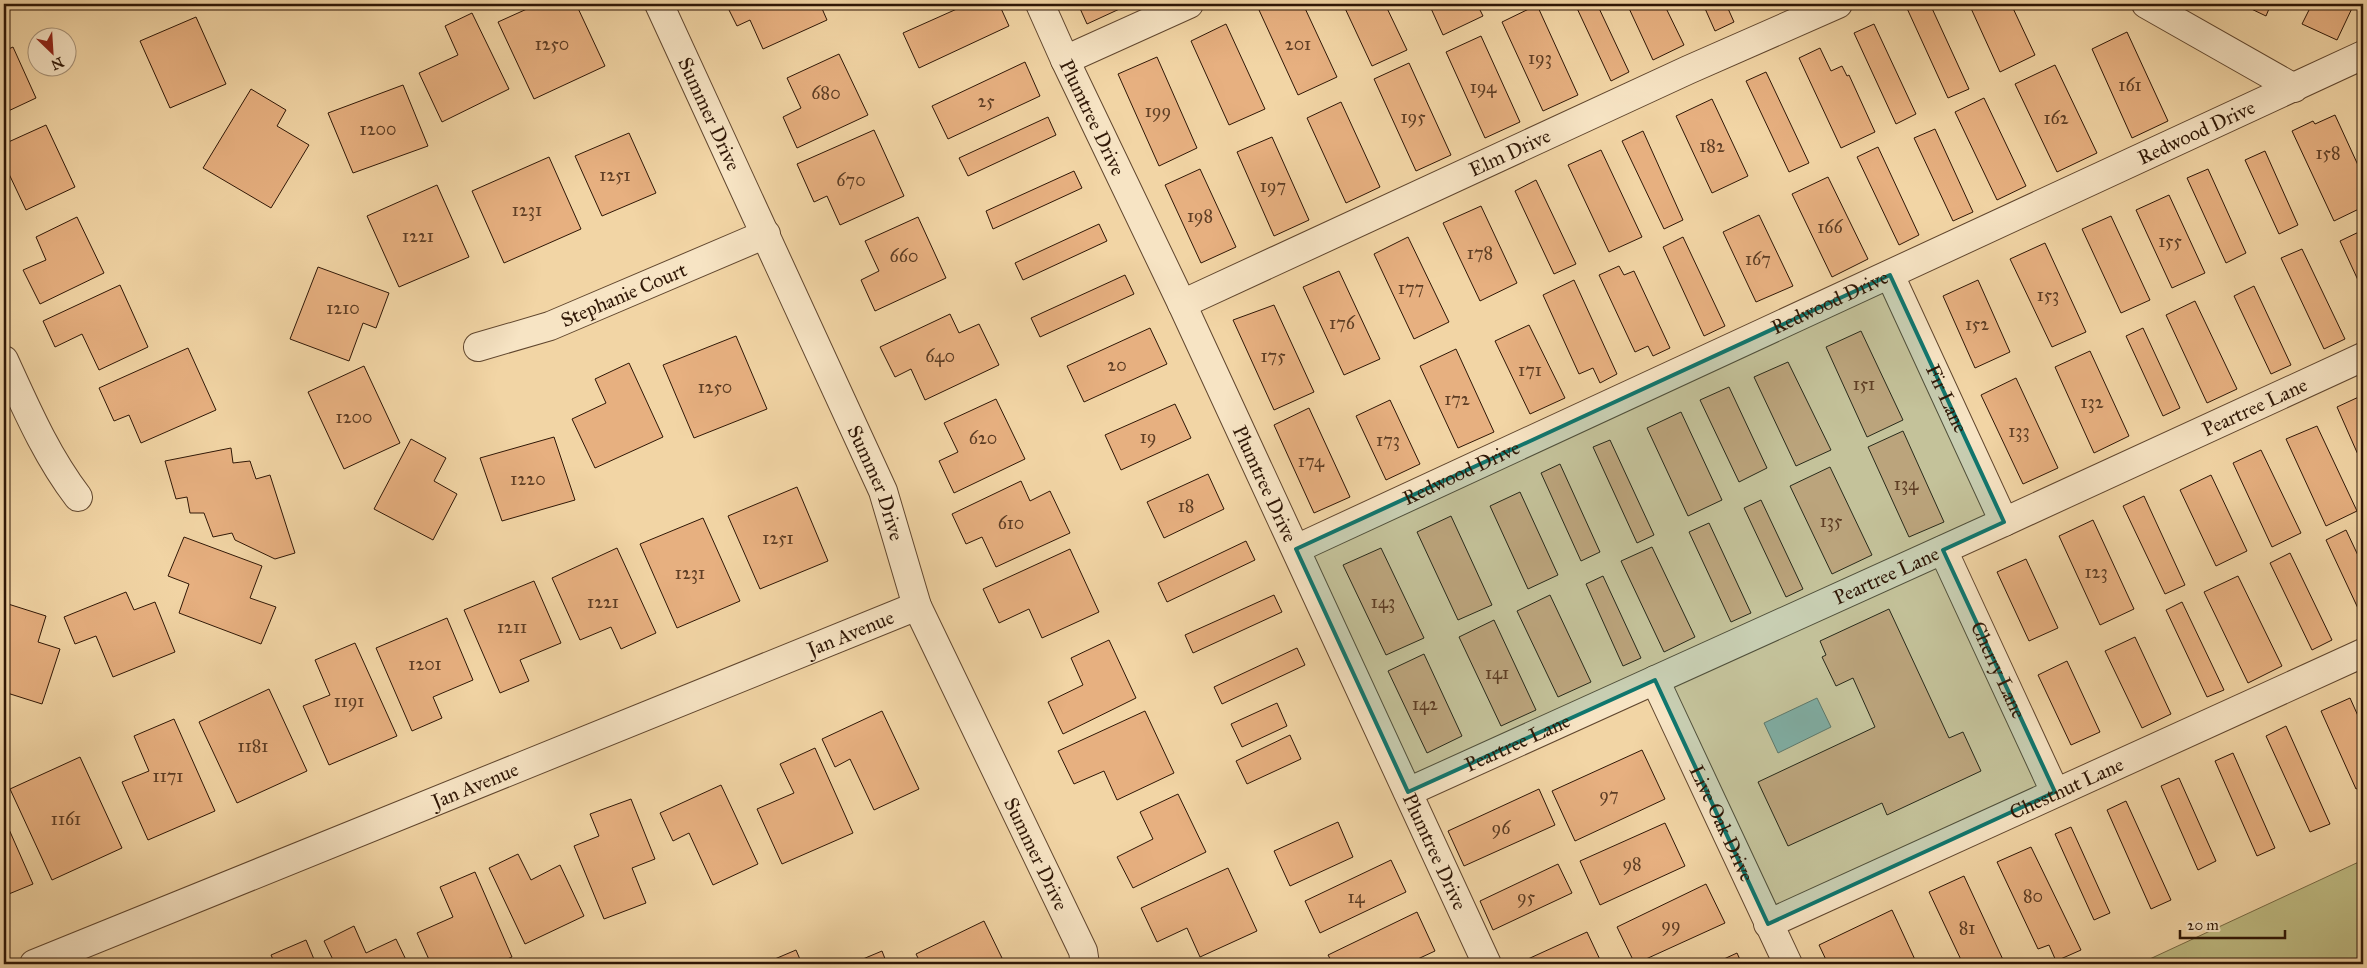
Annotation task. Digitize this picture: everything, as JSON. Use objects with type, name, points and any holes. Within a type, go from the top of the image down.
[{"type":"street","name":"Summer Drive","points":[[659,4],[883,491],[917,606],[1083,951],[1085,964]]},
{"type":"street","name":"Plumtree Drive","points":[[1040,4],[1182,304],[1487,964]]},
{"type":"street","points":[[1065,60],[1189,4]]},
{"type":"street","name":"Elm Drive","points":[[1182,304],[1688,70],[1838,4]]},
{"type":"street","points":[[2146,4],[2294,88]]},
{"type":"street","name":"Redwood Drive","points":[[1296,549],[2363,56]]},
{"type":"street","name":"Stephanie Court","points":[[478,347],[550,326],[766,234]]},
{"type":"street","name":"Fir Lane","points":[[1890,275],[2004,522]]},
{"type":"street","name":"Peartree Lane","points":[[1408,792],[1943,550],[2363,357]]},
{"type":"street","points":[[4,360],[40,439],[63,477],[78,497]]},
{"type":"street","name":"Cherry Lane","points":[[1943,550],[2054,792]]},
{"type":"street","name":"Jan Avenue","points":[[34,964],[917,606]]},
{"type":"street","name":"Chestnut Lane","points":[[1768,924],[2054,792],[2363,653]]},
{"type":"street","name":"Live Oak Drive","points":[[1655,680],[1788,964]]},
{"type":"highlighted area","points":[[1890,275],[2004,522],[1943,550],[2055,792],[1768,924],[1655,680],[1408,792],[1296,549]]},
{"type":"shaded area","points":[[1817,698],[1831,727],[1778,753],[1764,723]]},
{"type":"shaded area","points":[[2363,860],[2363,964],[2139,964]]},
{"type":"building","points":[[538,4],[576,4],[605,66],[534,99],[498,22]]},
{"type":"building","points":[[726,4],[820,4],[827,20],[763,49],[750,20],[737,26]]},
{"type":"building","points":[[968,4],[999,4],[1009,26],[919,68],[903,33]]},
{"type":"building","points":[[1078,4],[1125,4],[1126,6],[1087,24]]},
{"type":"building","points":[[1273,4],[1303,4],[1337,77],[1298,95],[1259,10]]},
{"type":"building","points":[[1343,4],[1385,4],[1407,50],[1372,66]]},
{"type":"building","points":[[1429,4],[1477,4],[1483,16],[1443,35]]},
{"type":"building","points":[[1575,4],[1597,4],[1629,72],[1611,81]]},
{"type":"building","points":[[1627,4],[1664,4],[1684,45],[1653,60]]},
{"type":"building","points":[[1703,4],[1726,4],[1734,22],[1715,31]]},
{"type":"building","points":[[1905,4],[1930,4],[1969,89],[1948,98]]},
{"type":"building","points":[[1969,4],[2011,4],[2035,55],[2000,72]]},
{"type":"building","points":[[2243,4],[2271,4],[2266,16]]},
{"type":"building","points":[[2312,4],[2354,4],[2337,40],[2302,24]]},
{"type":"building","points":[[1537,5],[1578,95],[1543,111],[1502,22]]},
{"type":"building","points":[[472,13],[509,89],[442,122],[419,73],[458,55],[445,26]]},
{"type":"building","points":[[196,17],[226,84],[170,108],[140,41]]},
{"type":"building","points":[[1226,24],[1265,109],[1229,125],[1191,41]]},
{"type":"building","points":[[1874,24],[1916,114],[1896,124],[1854,33]]},
{"type":"building","points":[[2127,32],[2168,121],[2132,138],[2092,49]]},
{"type":"building","points":[[1481,36],[1520,122],[1485,138],[1446,52]]},
{"type":"building","points":[[13,47],[36,98],[4,113],[4,51]]},
{"type":"building","points":[[1820,48],[1831,71],[1842,66],[1847,76],[1849,75],[1875,132],[1841,148],[1799,58]]},
{"type":"building","points":[[839,54],[868,115],[797,148],[783,117],[801,108],[787,78]]},
{"type":"building","points":[[1157,57],[1197,148],[1159,166],[1118,74]]},
{"type":"building","points":[[1025,62],[1040,96],[948,139],[932,106]]},
{"type":"building","points":[[1409,63],[1451,155],[1416,171],[1374,79]]},
{"type":"building","points":[[2055,65],[2097,153],[2057,172],[2015,84]]},
{"type":"building","points":[[1766,72],[1809,163],[1789,172],[1746,81]]},
{"type":"building","points":[[403,85],[428,146],[353,173],[328,113]]},
{"type":"building","points":[[251,89],[286,110],[277,126],[309,145],[271,208],[203,168]]},
{"type":"building","points":[[1984,98],[2026,186],[1997,200],[1955,112]]},
{"type":"building","points":[[1712,99],[1748,176],[1712,193],[1676,116]]},
{"type":"building","points":[[1341,102],[1380,187],[1346,203],[1307,118]]},
{"type":"building","points":[[2335,115],[2363,176],[2363,207],[2334,221],[2292,131],[2313,121],[2315,124]]},
{"type":"building","points":[[1048,117],[1056,135],[968,176],[959,158]]},
{"type":"building","points":[[46,125],[75,187],[26,210],[9,174],[4,176],[4,144]]},
{"type":"building","points":[[1935,129],[1973,212],[1953,221],[1914,138]]},
{"type":"building","points":[[874,130],[904,196],[840,225],[827,196],[814,202],[797,164]]},
{"type":"building","points":[[1643,131],[1683,220],[1664,229],[1622,141]]},
{"type":"building","points":[[629,133],[656,193],[602,216],[575,156]]},
{"type":"building","points":[[1272,137],[1309,220],[1274,236],[1237,152]]},
{"type":"building","points":[[1878,147],[1919,235],[1899,245],[1857,157]]},
{"type":"building","points":[[1601,150],[1642,237],[1609,252],[1568,165]]},
{"type":"building","points":[[2265,151],[2298,225],[2279,234],[2245,160]]},
{"type":"building","points":[[549,157],[581,229],[504,263],[472,191]]},
{"type":"building","points":[[1200,169],[1236,247],[1201,263],[1165,185]]},
{"type":"building","points":[[2208,169],[2246,253],[2226,263],[2187,178]]},
{"type":"building","points":[[1074,171],[1082,188],[993,229],[986,211]]},
{"type":"building","points":[[1828,177],[1868,259],[1832,277],[1792,194]]},
{"type":"building","points":[[1536,180],[1576,264],[1554,274],[1515,191]]},
{"type":"building","points":[[437,185],[469,257],[399,287],[367,216]]},
{"type":"building","points":[[2169,195],[2205,273],[2172,288],[2136,210]]},
{"type":"building","points":[[1481,206],[1517,283],[1480,301],[1443,223]]},
{"type":"building","points":[[1759,215],[1793,286],[1756,302],[1723,232]]},
{"type":"building","points":[[2111,216],[2150,300],[2121,313],[2082,229]]},
{"type":"building","points":[[77,217],[104,273],[40,304],[23,270],[46,260],[36,237]]},
{"type":"building","points":[[918,217],[946,278],[875,311],[861,280],[879,271],[865,241]]},
{"type":"building","points":[[1099,224],[1107,241],[1023,280],[1015,263]]},
{"type":"building","points":[[2363,230],[2363,291],[2340,241]]},
{"type":"building","points":[[1408,237],[1449,322],[1414,339],[1374,254]]},
{"type":"building","points":[[1683,237],[1725,326],[1704,336],[1663,247]]},
{"type":"building","points":[[2045,243],[2086,332],[2052,347],[2010,259]]},
{"type":"building","points":[[2302,249],[2345,339],[2324,349],[2281,258]]},
{"type":"building","points":[[1619,266],[1624,275],[1634,271],[1670,348],[1653,356],[1648,346],[1635,352],[1599,275]]},
{"type":"building","points":[[318,267],[389,293],[376,328],[363,323],[349,361],[290,339]]},
{"type":"building","points":[[1339,271],[1380,359],[1344,375],[1303,287]]},
{"type":"building","points":[[1125,275],[1134,294],[1040,337],[1031,318]]},
{"type":"building","points":[[1574,280],[1617,374],[1600,383],[1593,368],[1579,374],[1543,295]]},
{"type":"building","points":[[1978,280],[2010,352],[1975,368],[1943,296]]},
{"type":"building","points":[[120,285],[148,347],[99,370],[82,334],[55,347],[43,321]]},
{"type":"building","points":[[2254,286],[2291,365],[2271,374],[2234,296]]},
{"type":"building","points":[[2195,301],[2237,389],[2207,403],[2166,315]]},
{"type":"building","points":[[1274,305],[1314,392],[1274,410],[1233,320]]},
{"type":"building","points":[[950,314],[959,333],[979,324],[999,365],[925,400],[911,369],[895,377],[880,347]]},
{"type":"building","points":[[1529,325],[1565,398],[1530,414],[1495,341]]},
{"type":"building","points":[[1150,328],[1167,364],[1084,402],[1067,366]]},
{"type":"building","points":[[2143,328],[2180,408],[2163,416],[2126,336]]},
{"type":"building","points":[[1861,331],[1903,420],[1867,437],[1826,347]]},
{"type":"building","points":[[736,336],[767,409],[694,438],[663,365]]},
{"type":"building","points":[[188,348],[216,410],[141,443],[129,415],[114,421],[99,388]]},
{"type":"building","points":[[1456,349],[1494,432],[1458,448],[1420,366]]},
{"type":"building","points":[[2090,351],[2129,436],[2094,453],[2055,367]]},
{"type":"building","points":[[1788,362],[1831,450],[1796,466],[1754,377]]},
{"type":"building","points":[[629,363],[663,437],[595,468],[572,419],[606,403],[595,379]]},
{"type":"building","points":[[364,366],[400,443],[344,469],[308,392]]},
{"type":"building","points":[[2016,378],[2058,468],[2023,484],[1981,395]]},
{"type":"building","points":[[1729,387],[1767,468],[1739,482],[1700,400]]},
{"type":"building","points":[[2363,395],[2363,466],[2337,407]]},
{"type":"building","points":[[996,399],[1025,459],[954,493],[939,461],[958,452],[944,423]]},
{"type":"building","points":[[1390,400],[1420,464],[1386,480],[1356,416]]},
{"type":"building","points":[[1175,404],[1191,438],[1121,470],[1105,435]]},
{"type":"building","points":[[1309,408],[1350,497],[1314,513],[1274,425]]},
{"type":"building","points":[[1681,412],[1722,500],[1688,516],[1647,428]]},
{"type":"building","points":[[2317,426],[2357,511],[2326,526],[2286,439]]},
{"type":"building","points":[[1903,431],[1944,522],[1909,537],[1868,447]]},
{"type":"building","points":[[554,437],[575,500],[502,521],[480,458]]},
{"type":"building","points":[[411,439],[446,458],[434,481],[457,494],[433,540],[374,509]]},
{"type":"building","points":[[1610,440],[1654,535],[1637,543],[1593,447]]},
{"type":"building","points":[[231,448],[233,463],[250,461],[256,479],[270,475],[295,553],[275,559],[235,540],[232,533],[213,537],[204,513],[190,513],[187,497],[176,499],[165,461]]},
{"type":"building","points":[[2261,450],[2301,533],[2272,547],[2233,463]]},
{"type":"building","points":[[1560,464],[1600,552],[1581,561],[1541,473]]},
{"type":"building","points":[[1830,467],[1872,555],[1832,574],[1790,486]]},
{"type":"building","points":[[1208,474],[1224,509],[1164,538],[1147,502]]},
{"type":"building","points":[[2211,475],[2247,551],[2216,566],[2180,490]]},
{"type":"building","points":[[1021,481],[1030,501],[1050,491],[1070,533],[996,567],[982,537],[966,544],[952,514]]},
{"type":"building","points":[[797,487],[828,561],[760,589],[728,516]]},
{"type":"building","points":[[1520,492],[1558,575],[1528,589],[1490,506]]},
{"type":"building","points":[[2144,496],[2185,585],[2165,594],[2123,506]]},
{"type":"building","points":[[1761,500],[1803,589],[1786,597],[1744,508]]},
{"type":"building","points":[[1451,516],[1492,605],[1458,620],[1417,532]]},
{"type":"building","points":[[703,518],[740,601],[677,628],[640,544]]},
{"type":"building","points":[[2093,520],[2134,609],[2100,625],[2059,536]]},
{"type":"building","points":[[1709,523],[1751,613],[1731,622],[1689,532]]},
{"type":"building","points":[[2346,530],[2363,566],[2363,619],[2326,540]]},
{"type":"building","points":[[184,537],[262,566],[250,598],[276,607],[261,644],[179,613],[189,584],[168,576]]},
{"type":"building","points":[[1246,541],[1255,560],[1167,602],[1158,583]]},
{"type":"building","points":[[1652,547],[1695,637],[1664,652],[1621,561]]},
{"type":"building","points":[[617,548],[656,633],[621,649],[611,627],[580,640],[552,578]]},
{"type":"building","points":[[1381,548],[1424,638],[1386,655],[1343,565]]},
{"type":"building","points":[[1070,549],[1099,612],[1042,638],[1029,609],[999,623],[983,589]]},
{"type":"building","points":[[2290,553],[2332,640],[2312,650],[2270,563]]},
{"type":"building","points":[[2026,559],[2058,628],[2029,641],[1997,572]]},
{"type":"building","points":[[1603,576],[1641,658],[1623,666],[1586,584]]},
{"type":"building","points":[[2238,576],[2282,666],[2248,683],[2204,592]]},
{"type":"building","points":[[534,581],[561,643],[520,660],[529,681],[500,693],[464,610]]},
{"type":"building","points":[[126,592],[134,610],[155,602],[175,652],[113,677],[96,636],[75,644],[64,617]]},
{"type":"building","points":[[1274,595],[1282,612],[1193,653],[1185,635]]},
{"type":"building","points":[[1550,595],[1591,682],[1558,697],[1517,611]]},
{"type":"building","points":[[2182,602],[2224,690],[2207,697],[2166,610]]},
{"type":"building","points":[[5,603],[46,616],[38,642],[60,649],[42,704],[4,692]]},
{"type":"building","points":[[1889,609],[1949,738],[1963,732],[1981,771],[1887,815],[1882,803],[1788,846],[1758,782],[1875,727],[1853,678],[1836,686],[1822,657],[1826,655],[1820,641]]},
{"type":"building","points":[[447,618],[473,680],[433,697],[442,718],[412,731],[376,648]]},
{"type":"building","points":[[1494,620],[1536,710],[1501,726],[1459,637]]},
{"type":"building","points":[[2135,637],[2171,714],[2142,728],[2105,651]]},
{"type":"building","points":[[1109,640],[1136,698],[1063,734],[1048,702],[1083,685],[1071,658]]},
{"type":"building","points":[[355,643],[397,736],[329,765],[303,706],[330,695],[315,660]]},
{"type":"building","points":[[1297,648],[1305,665],[1222,704],[1214,687]]},
{"type":"building","points":[[1424,654],[1462,736],[1427,753],[1388,671]]},
{"type":"building","points":[[2067,661],[2100,732],[2071,745],[2038,675]]},
{"type":"building","points":[[269,689],[307,771],[237,803],[199,722]]},
{"type":"building","points":[[2350,698],[2363,727],[2363,786],[2356,789],[2321,711]]},
{"type":"building","points":[[1277,703],[1287,726],[1242,747],[1231,724]]},
{"type":"building","points":[[882,711],[919,789],[874,810],[850,759],[835,767],[822,739]]},
{"type":"building","points":[[1145,711],[1174,773],[1117,800],[1104,771],[1074,784],[1058,751]]},
{"type":"building","points":[[174,719],[215,811],[148,840],[122,782],[149,771],[134,736]]},
{"type":"building","points":[[2286,726],[2330,824],[2310,832],[2266,736]]},
{"type":"building","points":[[1290,735],[1301,759],[1247,784],[1236,761]]},
{"type":"building","points":[[815,748],[853,833],[782,864],[757,809],[794,793],[780,764]]},
{"type":"building","points":[[1642,750],[1665,799],[1575,841],[1552,791]]},
{"type":"building","points":[[2233,753],[2275,848],[2257,856],[2215,761]]},
{"type":"building","points":[[80,757],[122,848],[52,880],[10,789]]},
{"type":"building","points":[[2179,778],[2216,861],[2198,870],[2161,786]]},
{"type":"building","points":[[721,785],[758,864],[713,885],[689,833],[673,841],[660,813]]},
{"type":"building","points":[[1539,789],[1555,825],[1464,866],[1448,831]]},
{"type":"building","points":[[1178,794],[1206,852],[1133,888],[1117,857],[1153,839],[1140,812]]},
{"type":"building","points":[[631,799],[655,859],[632,868],[646,903],[604,919],[574,846],[599,836],[590,814]]},
{"type":"building","points":[[2126,801],[2171,900],[2151,909],[2107,810]]},
{"type":"building","points":[[4,818],[33,884],[4,896]]},
{"type":"building","points":[[1338,822],[1353,857],[1290,886],[1274,851]]},
{"type":"building","points":[[1665,823],[1685,866],[1600,905],[1580,861]]},
{"type":"building","points":[[2071,827],[2110,913],[2094,920],[2055,834]]},
{"type":"building","points":[[2031,847],[2081,950],[2056,961],[2049,945],[2038,949],[1997,862]]},
{"type":"building","points":[[518,854],[531,880],[560,865],[584,916],[525,944],[489,868]]},
{"type":"building","points":[[1391,860],[1406,892],[1320,933],[1305,901]]},
{"type":"building","points":[[1558,864],[1572,893],[1493,930],[1480,901]]},
{"type":"building","points":[[1228,868],[1257,931],[1200,957],[1187,928],[1157,942],[1141,908]]},
{"type":"building","points":[[475,872],[512,957],[495,964],[431,964],[417,933],[453,917],[440,887]]},
{"type":"building","points":[[1964,876],[2005,964],[1963,964],[1929,892]]},
{"type":"building","points":[[1706,884],[1725,923],[1635,964],[1617,927]]},
{"type":"building","points":[[1892,910],[1917,964],[1828,964],[1819,945]]},
{"type":"building","points":[[1417,912],[1435,951],[1407,964],[1333,964],[1328,955]]},
{"type":"building","points":[[984,921],[1002,958],[990,964],[921,964],[916,954]]},
{"type":"building","points":[[354,926],[366,953],[396,939],[408,964],[335,964],[324,941]]},
{"type":"building","points":[[1587,932],[1602,964],[1517,964]]},
{"type":"building","points":[[306,940],[316,964],[275,964],[271,955]]},
{"type":"building","points":[[796,950],[802,964],[763,964]]},
{"type":"building","points":[[882,951],[887,964],[851,964]]},
{"type":"building","points":[[1737,953],[1742,964],[1713,964]]}]
